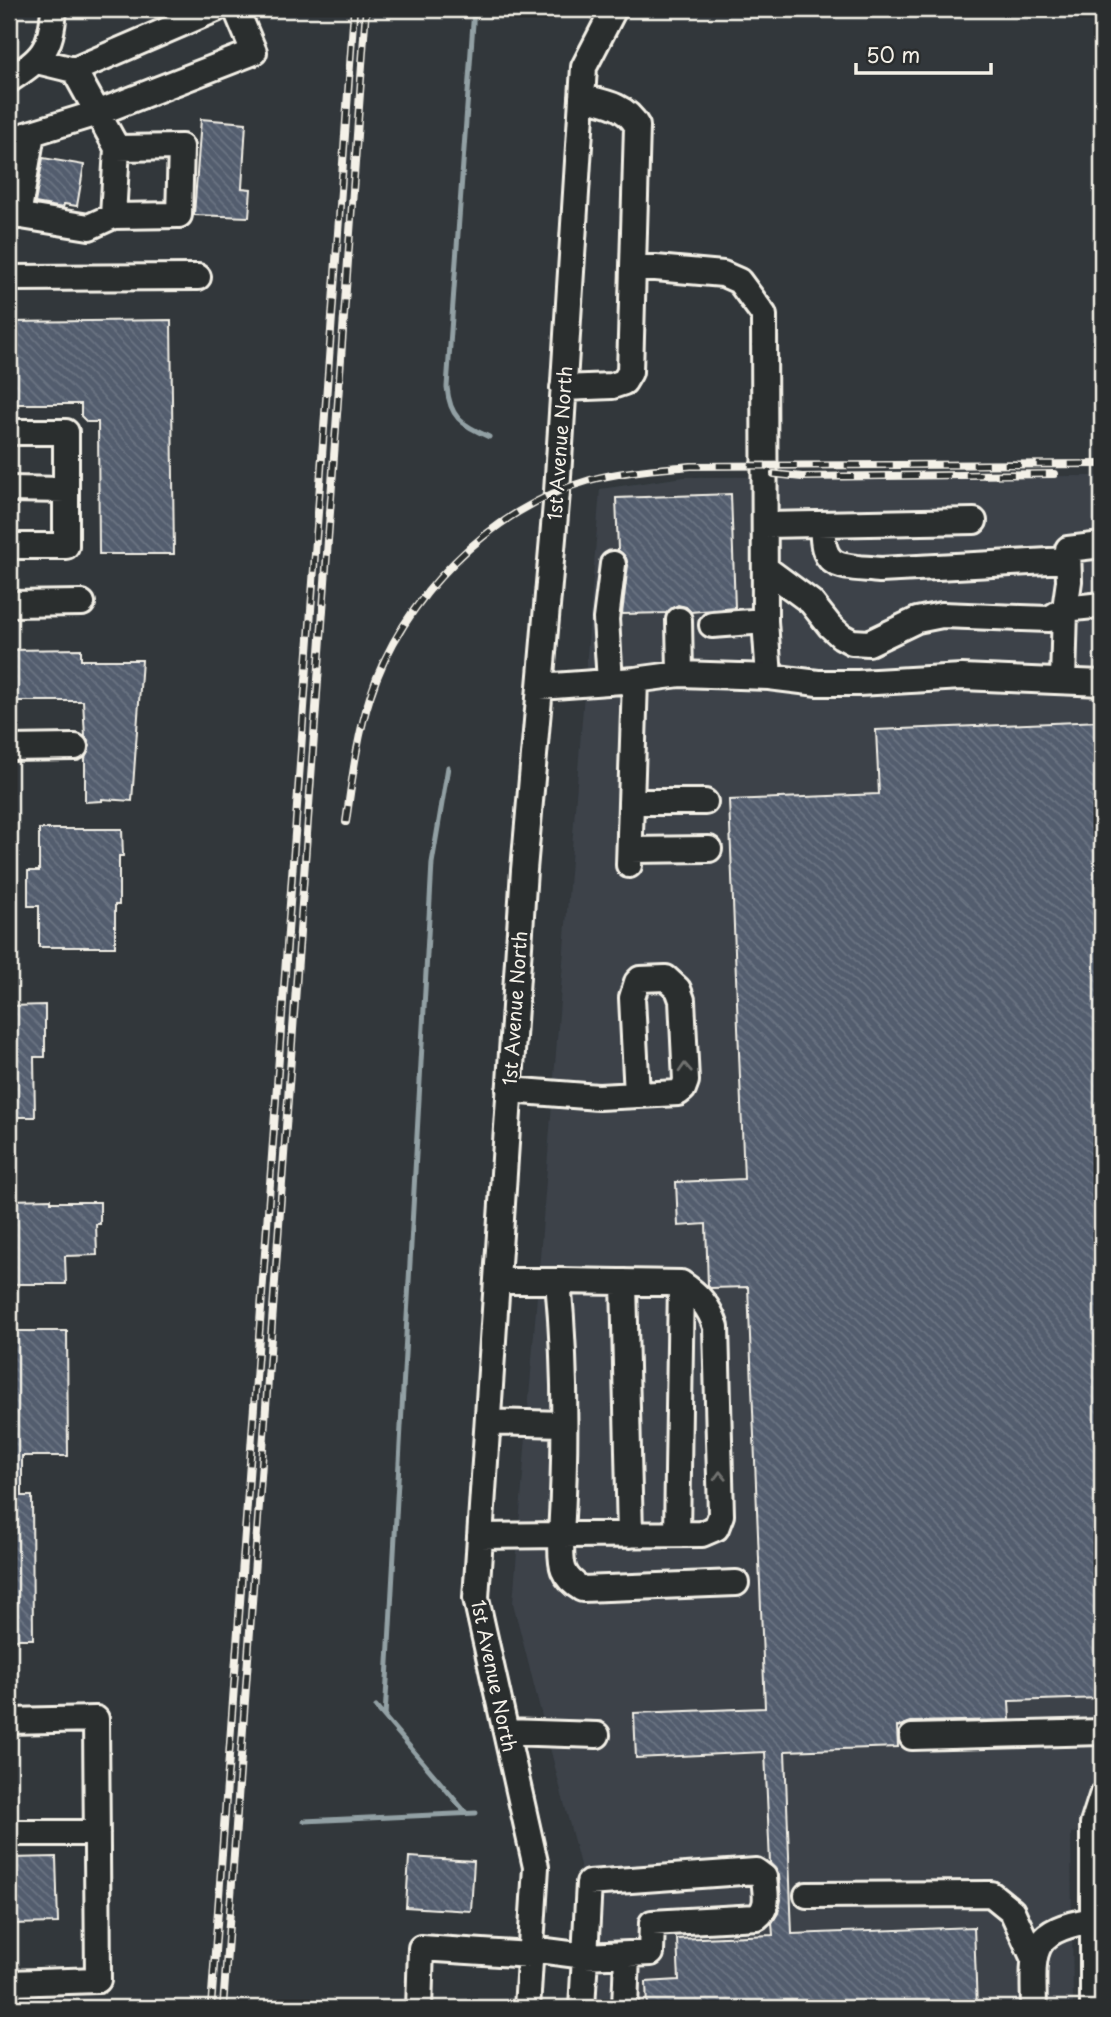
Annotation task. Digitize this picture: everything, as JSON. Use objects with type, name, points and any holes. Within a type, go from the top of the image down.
[{"type":"street","points":[[9,80],[37,61],[46,48],[52,30],[54,9]]},
{"type":"street","points":[[37,61],[74,70],[215,9]]},
{"type":"street","points":[[117,148],[181,147],[179,215],[113,216],[89,227],[13,215],[15,140],[97,113],[254,51],[236,9]]},
{"type":"street","name":"1st Avenue North","points":[[527,2008],[536,1867],[476,1598],[524,870],[563,388],[584,67],[614,9]]},
{"type":"street","points":[[74,70],[117,148],[113,216]]},
{"type":"street","points":[[563,388],[612,386],[624,382],[630,372],[637,126],[631,116],[614,105],[582,97]]},
{"type":"street","points":[[633,266],[723,274],[739,281],[764,315],[765,621],[769,677]]},
{"type":"street","points":[[9,278],[198,277]]},
{"type":"street","points":[[9,432],[66,432],[66,546],[9,546]]},
{"type":"street","points":[[9,489],[66,490]]},
{"type":"street","points":[[765,525],[974,521]]},
{"type":"street","points":[[822,524],[825,555],[830,560],[849,567],[880,570],[1067,560]]},
{"type":"street","points":[[1063,681],[1065,609],[1069,582],[1068,549],[1102,545]]},
{"type":"street","points":[[610,682],[606,619],[613,564]]},
{"type":"street","points":[[765,568],[811,602],[835,631],[852,642],[869,643],[924,618],[942,615],[1049,619],[1065,609],[1102,605]]},
{"type":"street","points":[[9,604],[82,603]]},
{"type":"street","points":[[679,620],[680,674]]},
{"type":"street","points":[[712,625],[765,621]]},
{"type":"street","points":[[852,642],[858,683]]},
{"type":"street","points":[[540,687],[680,674],[769,677],[818,683],[962,677],[1102,683]]},
{"type":"street","points":[[635,680],[630,857],[709,849]]},
{"type":"street","points":[[9,748],[75,747]]},
{"type":"street","points":[[631,802],[705,802]]},
{"type":"street","points":[[509,1090],[598,1097],[678,1093],[686,1081],[682,1000],[678,989],[666,978],[640,979],[634,989],[632,998],[637,1095]]},
{"type":"street","points":[[480,1536],[702,1534],[716,1528],[721,1515],[716,1327],[711,1311],[698,1294],[681,1283],[497,1281]]},
{"type":"street","points":[[558,1281],[562,1320],[562,1570],[571,1582],[582,1588],[736,1583]]},
{"type":"street","points":[[624,1282],[629,1535]]},
{"type":"street","points":[[677,1534],[681,1283]]},
{"type":"street","points":[[488,1422],[563,1424]]},
{"type":"street","points":[[9,1721],[96,1719],[98,1980],[9,1983]]},
{"type":"street","points":[[506,1732],[597,1735]]},
{"type":"street","points":[[912,1737],[1102,1732]]},
{"type":"street","points":[[1093,2008],[1093,1824],[1102,1796]]},
{"type":"street","points":[[9,1833],[97,1833]]},
{"type":"street","points":[[419,2008],[421,1948],[585,1956],[651,1953],[652,1923],[757,1917],[766,1905],[764,1877],[755,1871],[589,1883],[585,1956],[582,2008]]},
{"type":"street","points":[[807,1895],[991,1894],[1012,1911],[1033,1957],[1034,2008]]},
{"type":"street","points":[[1033,1957],[1044,1937],[1069,1924],[1093,1920]]},
{"type":"street","points":[[625,2008],[627,1955]]},
{"type":"shaded area","points":[[1102,476],[1102,1831],[1071,1833],[1073,2008],[569,2008],[580,1865],[513,1603],[600,489],[684,477]]},
{"type":"building","points":[[201,119],[246,123],[242,188],[251,189],[249,217],[194,215]]},
{"type":"building","points":[[43,158],[84,165],[77,206],[64,204],[63,208],[35,203]]},
{"type":"building","points":[[171,320],[174,554],[99,554],[98,422],[87,422],[81,416],[81,404],[9,404],[9,322]]},
{"type":"building","points":[[731,494],[735,608],[691,612],[678,605],[666,613],[622,614],[628,565],[626,558],[618,550],[616,498]]},
{"type":"building","points":[[81,649],[81,660],[142,660],[132,801],[102,799],[85,802],[85,758],[90,746],[85,736],[83,701],[9,701],[9,650]]},
{"type":"building","points":[[1102,721],[1102,1698],[1009,1701],[1010,1720],[911,1722],[897,1727],[898,1747],[785,1751],[792,1934],[974,1927],[977,2008],[647,2008],[646,1982],[679,1980],[677,1939],[773,1935],[772,1923],[781,1900],[779,1875],[770,1863],[765,1752],[636,1758],[634,1713],[765,1708],[748,1287],[708,1286],[706,1224],[678,1226],[676,1182],[744,1179],[729,800],[879,794],[876,730]]},
{"type":"building","points":[[39,829],[122,829],[123,856],[119,856],[119,905],[115,905],[115,947],[39,947],[39,906],[28,906],[28,871],[39,871]]},
{"type":"building","points":[[45,1005],[45,1057],[34,1057],[35,1117],[9,1117],[9,1006]]},
{"type":"building","points":[[51,1199],[51,1202],[100,1202],[100,1224],[96,1224],[97,1255],[65,1256],[66,1284],[9,1284],[9,1200]]},
{"type":"building","points":[[9,1331],[67,1331],[68,1456],[22,1456],[22,1496],[32,1496],[33,1639],[9,1639]]},
{"type":"building","points":[[56,1857],[58,1923],[9,1924],[9,1858]]},
{"type":"building","points":[[409,1857],[474,1861],[471,1911],[406,1907]]},
{"type":"waterway","points":[[474,9],[447,387],[451,406],[459,419],[489,437]]},
{"type":"waterway","points":[[385,1717],[432,863],[448,767]]},
{"type":"waterway","points":[[376,1707],[467,1814]]},
{"type":"waterway","points":[[304,1821],[476,1813]]},
{"type":"railway","points":[[211,2008],[354,9]]},
{"type":"railway","points":[[223,2008],[366,9]]},
{"type":"railway","points":[[346,822],[365,712],[384,661],[404,626],[427,593],[454,562],[485,535],[518,512],[553,493],[615,474],[691,466],[1102,464]]},
{"type":"railway","points":[[774,474],[802,477],[1054,474]]}]
